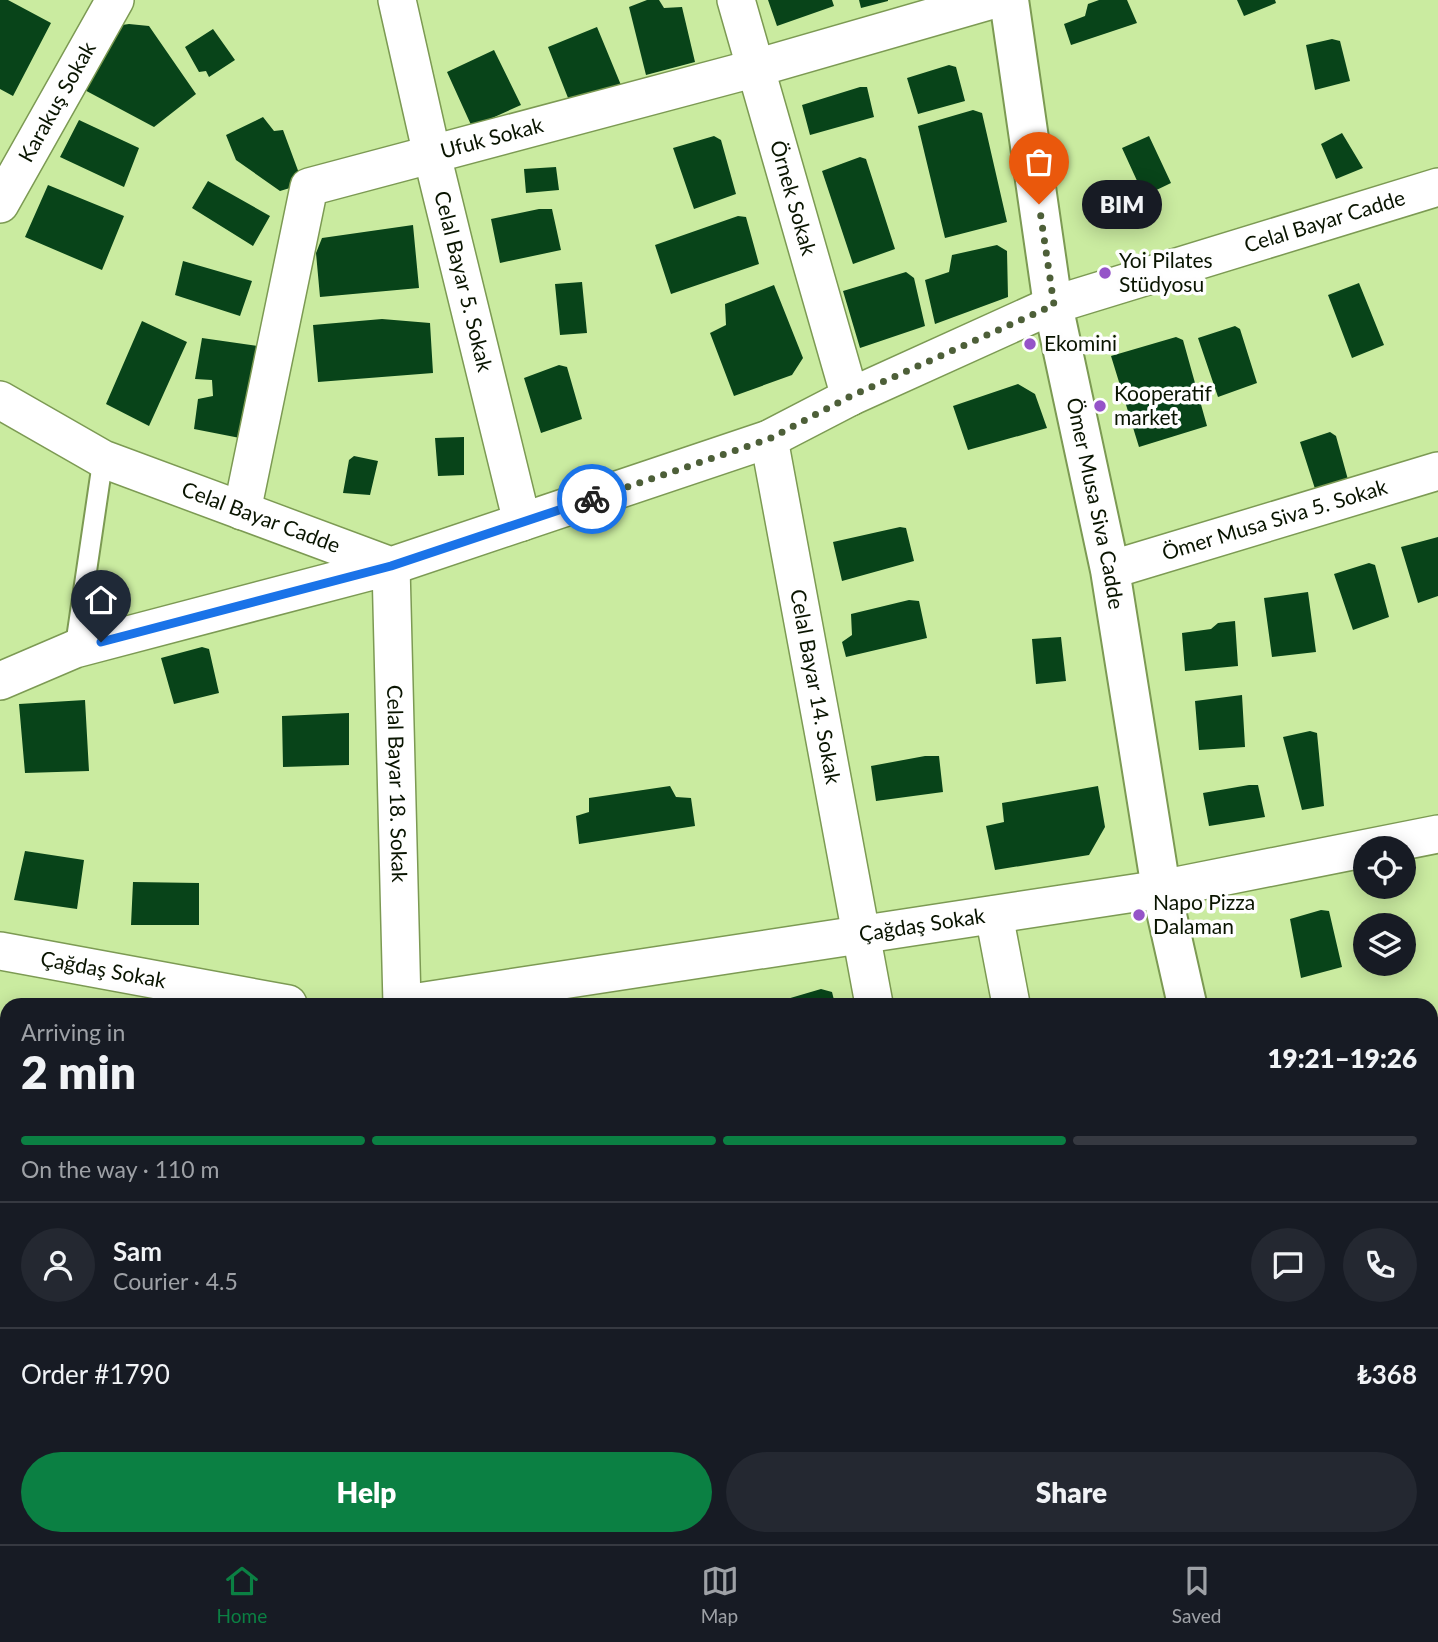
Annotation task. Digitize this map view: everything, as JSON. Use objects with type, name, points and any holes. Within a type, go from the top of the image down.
[{"type":"main road","name":"Ömer Musa Siva Cadde","points":[[1009,0],[1054,305],[1110,570],[1161,889],[1186,998]]},
{"type":"street","name":"Karakuş Sokak","points":[[0,204],[115,0]]},
{"type":"street","name":"Celal Bayar 5. Sokak","points":[[397,0],[522,522]]},
{"type":"street","name":"Örnek Sokak","points":[[736,0],[849,397]]},
{"type":"street","name":"Ufuk Sokak","points":[[242,511],[309,187],[756,68],[992,0]]},
{"type":"street","name":"Celal Bayar Cadde","points":[[0,400],[103,459],[391,566],[769,439],[849,397],[1054,305],[1438,187]]},
{"type":"street","name":"Celal Bayar 14. Sokak","points":[[769,439],[873,998]]},
{"type":"street","name":"Ömer Musa Siva 5. Sokak","points":[[1110,570],[1438,471]]},
{"type":"street","points":[[0,681],[75,649],[391,566]]},
{"type":"street","name":"Celal Bayar 18. Sokak","points":[[391,566],[403,998]]},
{"type":"street","name":"Çağdaş Sokak","points":[[443,998],[1161,889],[1438,834]]},
{"type":"street","points":[[994,915],[1010,998]]},
{"type":"street","name":"Çağdaş Sokak","points":[[0,951],[255,998]]},
{"type":"lane","points":[[75,649],[103,459]]},
{"type":"building","points":[[0,0],[8,0],[51,23],[13,96],[0,89]]},
{"type":"building","points":[[647,0],[659,0],[664,8],[682,7],[695,62],[646,75],[629,7]]},
{"type":"building","points":[[768,0],[832,0],[834,6],[777,26]]},
{"type":"building","points":[[859,0],[888,0],[888,1],[861,8]]},
{"type":"building","points":[[1099,0],[1127,0],[1137,23],[1071,45],[1064,24],[1085,16],[1088,4]]},
{"type":"building","points":[[1237,0],[1275,0],[1276,3],[1244,16]]},
{"type":"building","points":[[129,24],[149,26],[196,94],[154,127],[79,87],[108,27]]},
{"type":"building","points":[[597,27],[623,90],[572,108],[548,47]]},
{"type":"building","points":[[213,29],[235,60],[209,77],[206,71],[199,72],[185,47]]},
{"type":"building","points":[[1332,39],[1340,41],[1350,81],[1315,90],[1306,45]]},
{"type":"building","points":[[494,50],[521,105],[472,127],[447,72]]},
{"type":"building","points":[[949,65],[956,67],[965,101],[918,114],[907,78]]},
{"type":"building","points":[[867,87],[874,117],[810,135],[802,105]]},
{"type":"building","points":[[973,110],[982,113],[1007,222],[945,238],[918,126]]},
{"type":"building","points":[[263,117],[274,131],[283,130],[303,184],[280,191],[236,160],[226,135]]},
{"type":"building","points":[[79,120],[139,148],[124,187],[60,157]]},
{"type":"building","points":[[1342,133],[1363,168],[1336,179],[1321,144]]},
{"type":"building","points":[[714,136],[721,140],[736,194],[694,209],[673,148]]},
{"type":"building","points":[[1149,136],[1171,183],[1144,196],[1122,148]]},
{"type":"building","points":[[860,157],[866,159],[895,249],[853,264],[822,171]]},
{"type":"building","points":[[556,167],[559,190],[526,193],[524,169]]},
{"type":"building","points":[[208,181],[270,216],[253,246],[192,208]]},
{"type":"building","points":[[48,185],[124,216],[102,270],[25,237]]},
{"type":"building","points":[[539,209],[552,209],[561,250],[500,263],[491,219]]},
{"type":"building","points":[[738,216],[746,217],[759,264],[671,294],[655,245]]},
{"type":"building","points":[[413,225],[419,288],[320,297],[316,253],[322,238]]},
{"type":"building","points":[[997,245],[1007,251],[1008,297],[935,324],[925,280],[949,272],[952,255]]},
{"type":"building","points":[[183,261],[252,281],[240,316],[175,295]]},
{"type":"building","points":[[906,272],[914,278],[925,326],[860,348],[843,291]]},
{"type":"building","points":[[582,282],[587,333],[560,335],[555,284]]},
{"type":"building","points":[[1359,283],[1384,345],[1352,358],[1328,295]]},
{"type":"building","points":[[774,285],[803,358],[792,375],[734,396],[710,333],[726,325],[725,304]]},
{"type":"building","points":[[382,319],[430,323],[433,373],[318,382],[313,325]]},
{"type":"building","points":[[142,321],[187,342],[149,426],[106,404]]},
{"type":"building","points":[[1235,326],[1240,329],[1257,383],[1218,397],[1198,338]]},
{"type":"building","points":[[1176,337],[1183,340],[1207,426],[1139,447],[1111,356]]},
{"type":"building","points":[[202,338],[265,347],[245,439],[194,429],[198,399],[213,396],[212,380],[195,379]]},
{"type":"building","points":[[559,365],[567,367],[582,419],[541,433],[524,378]]},
{"type":"building","points":[[1018,384],[1035,394],[1047,428],[968,450],[953,406]]},
{"type":"building","points":[[1330,432],[1336,436],[1350,487],[1317,495],[1300,442]]},
{"type":"building","points":[[464,437],[464,475],[438,476],[435,438]]},
{"type":"building","points":[[354,456],[378,461],[370,495],[343,493],[349,460]]},
{"type":"building","points":[[900,527],[906,528],[914,561],[842,581],[833,542]]},
{"type":"building","points":[[1438,537],[1438,596],[1418,603],[1401,547]]},
{"type":"building","points":[[1369,563],[1375,565],[1389,617],[1353,630],[1334,574]]},
{"type":"building","points":[[1308,592],[1316,652],[1272,657],[1264,598]]},
{"type":"building","points":[[909,600],[919,601],[927,638],[846,657],[842,642],[852,635],[851,614]]},
{"type":"building","points":[[1235,621],[1238,666],[1185,671],[1182,633],[1211,629],[1218,623]]},
{"type":"building","points":[[1061,637],[1066,681],[1036,684],[1032,639]]},
{"type":"building","points":[[202,647],[209,649],[219,693],[174,704],[161,658]]},
{"type":"building","points":[[1242,695],[1245,747],[1199,750],[1195,701]]},
{"type":"building","points":[[85,700],[89,771],[25,773],[19,704]]},
{"type":"building","points":[[349,713],[349,765],[283,767],[282,716]]},
{"type":"building","points":[[1310,731],[1317,733],[1324,806],[1302,810],[1283,737]]},
{"type":"building","points":[[939,756],[943,792],[876,801],[871,766]]},
{"type":"building","points":[[1258,785],[1265,817],[1209,826],[1203,793]]},
{"type":"building","points":[[670,786],[676,797],[691,798],[695,826],[579,844],[576,816],[589,812],[589,798]]},
{"type":"building","points":[[1098,786],[1105,827],[1089,855],[995,870],[986,826],[1004,822],[1002,803]]},
{"type":"building","points":[[25,851],[84,860],[77,909],[14,900]]},
{"type":"building","points":[[133,882],[199,883],[199,925],[131,925]]},
{"type":"building","points":[[1321,910],[1329,911],[1342,967],[1301,978],[1290,919]]},
{"type":"building","points":[[821,989],[832,992],[834,998],[790,998]]},
{"type":"way so far","points":[[592,499],[769,439],[849,397],[1054,305],[1039,204]]},
{"type":"place","name":"BIM","points":[[1039,204]]},
{"type":"place","name":"Yoi Pilates Stüdyosu","points":[[1105,273]]},
{"type":"place","name":"Ekomini","points":[[1030,344]]},
{"type":"place","name":"Kooperatif market","points":[[1100,406]]},
{"type":"place","name":"Napo Pizza Dalaman","points":[[1139,915]]},
{"type":"route","points":[[101,642],[391,566],[592,499]]}]
